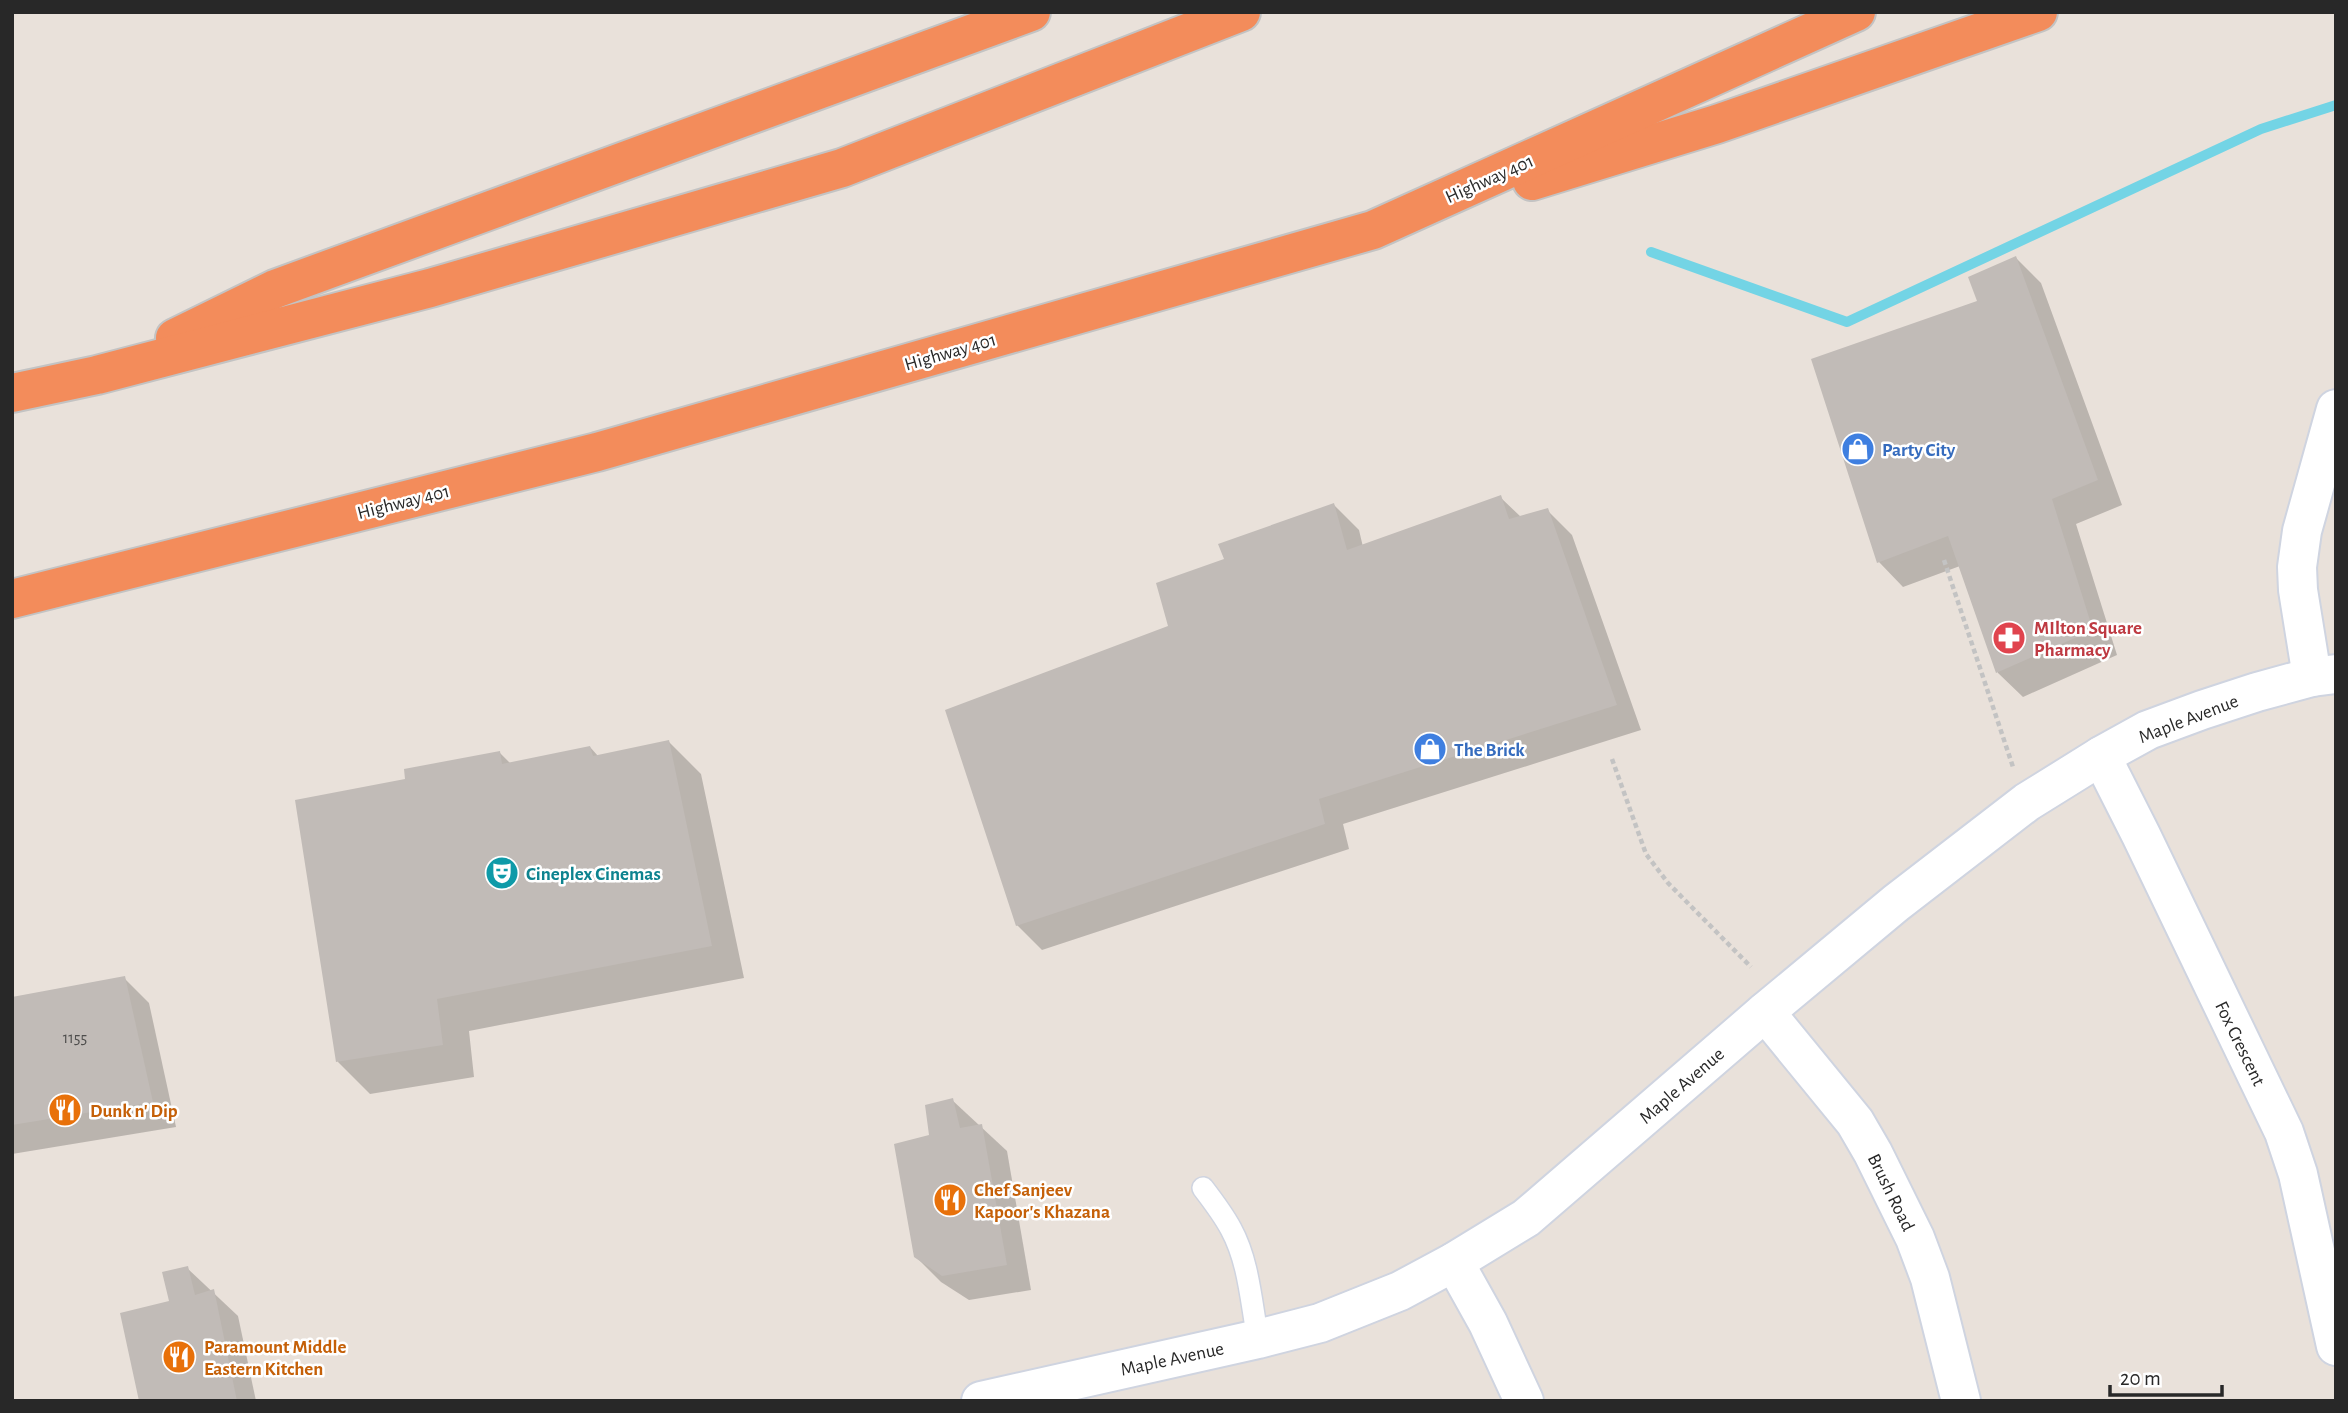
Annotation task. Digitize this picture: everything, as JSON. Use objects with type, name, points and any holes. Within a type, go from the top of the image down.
[{"type":"highway","points":[[97,375],[275,289],[1031,12]]},
{"type":"highway","points":[[12,393],[97,375],[430,288],[842,168],[1241,12]]},
{"type":"highway","name":"Highway 401","points":[[12,600],[597,452],[1373,230],[1856,12]]},
{"type":"highway","points":[[1373,230],[1717,124],[2038,12]]},
{"type":"street","points":[[2324,676],[2298,590],[2297,567],[2302,531],[2336,409]]},
{"type":"street","name":"Maple Avenue","points":[[981,1401],[1090,1388],[1320,1323],[1400,1291],[1454,1262],[1526,1218],[1765,1012],[2003,820],[2101,756],[2148,730],[2202,709],[2324,676]]},
{"type":"street","name":"Fox Crescent","points":[[2101,756],[2284,1132],[2298,1174],[2336,1346]]},
{"type":"street","name":"Brush Road","points":[[1765,1012],[1855,1122],[1873,1153],[1915,1238],[1930,1278],[1961,1401]]},
{"type":"street","points":[[1454,1262],[1488,1323],[1524,1401]]},
{"type":"lane","points":[[1203,1188],[1237,1241],[1245,1264],[1258,1339]]},
{"type":"path","points":[[1944,560],[2012,767]]},
{"type":"path","points":[[1612,759],[1646,854],[1668,883],[1751,967]]},
{"type":"building","points":[[2016,256],[2098,480],[2052,499],[2093,630],[1996,673],[1948,536],[1877,563],[1811,359],[1977,301],[1968,277]]},
{"type":"building","points":[[1501,495],[1509,519],[1548,508],[1617,705],[1319,799],[1325,824],[1016,926],[945,710],[1168,626],[1156,583],[1224,559],[1218,544],[1334,503],[1347,550]]},
{"type":"building","name":"Cineplex Cinemas","points":[[669,740],[712,946],[437,999],[443,1045],[336,1062],[295,800],[405,779],[404,769],[500,751],[502,764],[590,746],[593,756]]},
{"type":"building","points":[[125,976],[153,1102],[12,1125],[12,997]]},
{"type":"building","name":"Chef Sanjeev Kapoor's Khazana","points":[[953,1098],[960,1128],[982,1124],[1007,1265],[942,1276],[914,1257],[894,1144],[929,1135],[925,1105]]},
{"type":"building","name":"Paramount Middle Eastern Kitchen","points":[[188,1266],[195,1295],[214,1289],[237,1401],[139,1401],[120,1313],[169,1301],[162,1272]]},
{"type":"waterway","points":[[1651,252],[1847,322],[2261,129],[2336,105]]},
{"type":"place","name":"Party City","points":[[1858,449]]},
{"type":"place","name":"MIlton Square Pharmacy","points":[[2009,638]]},
{"type":"place","name":"The Brick","points":[[1430,749]]},
{"type":"place","name":"Cineplex Cinemas","points":[[502,873]]},
{"type":"place","name":"Dunk n' Dip","points":[[65,1110]]},
{"type":"place","name":"Chef Sanjeev Kapoor's Khazana","points":[[950,1200]]},
{"type":"place","name":"Paramount Middle Eastern Kitchen","points":[[179,1357]]}]
